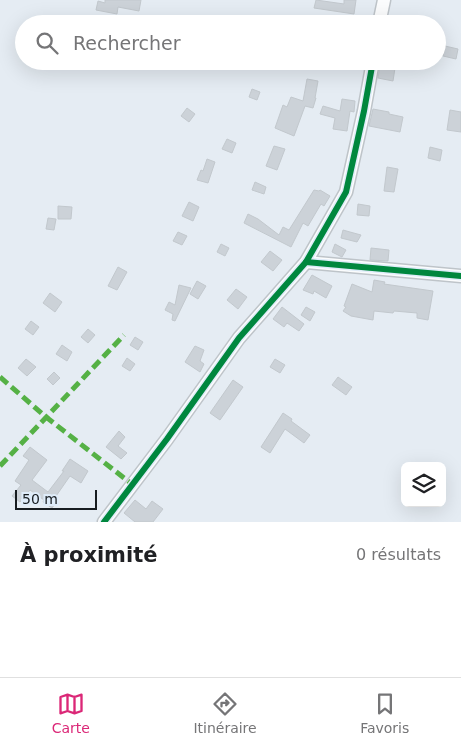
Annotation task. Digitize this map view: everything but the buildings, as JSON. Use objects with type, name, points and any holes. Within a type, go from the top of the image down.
[{"type":"street","points":[[381,15],[384,0]]},
{"type":"street","points":[[104,522],[167,439],[239,338],[306,262],[346,192],[371,70]]},
{"type":"street","points":[[306,262],[461,276]]},
{"type":"marked path","points":[[0,466],[124,335]]},
{"type":"marked path","points":[[0,377],[46,417],[133,485]]},
{"type":"cycle path","points":[[104,522],[167,439],[239,338],[306,262],[346,192],[371,70]]},
{"type":"cycle path","points":[[306,262],[461,276]]}]
